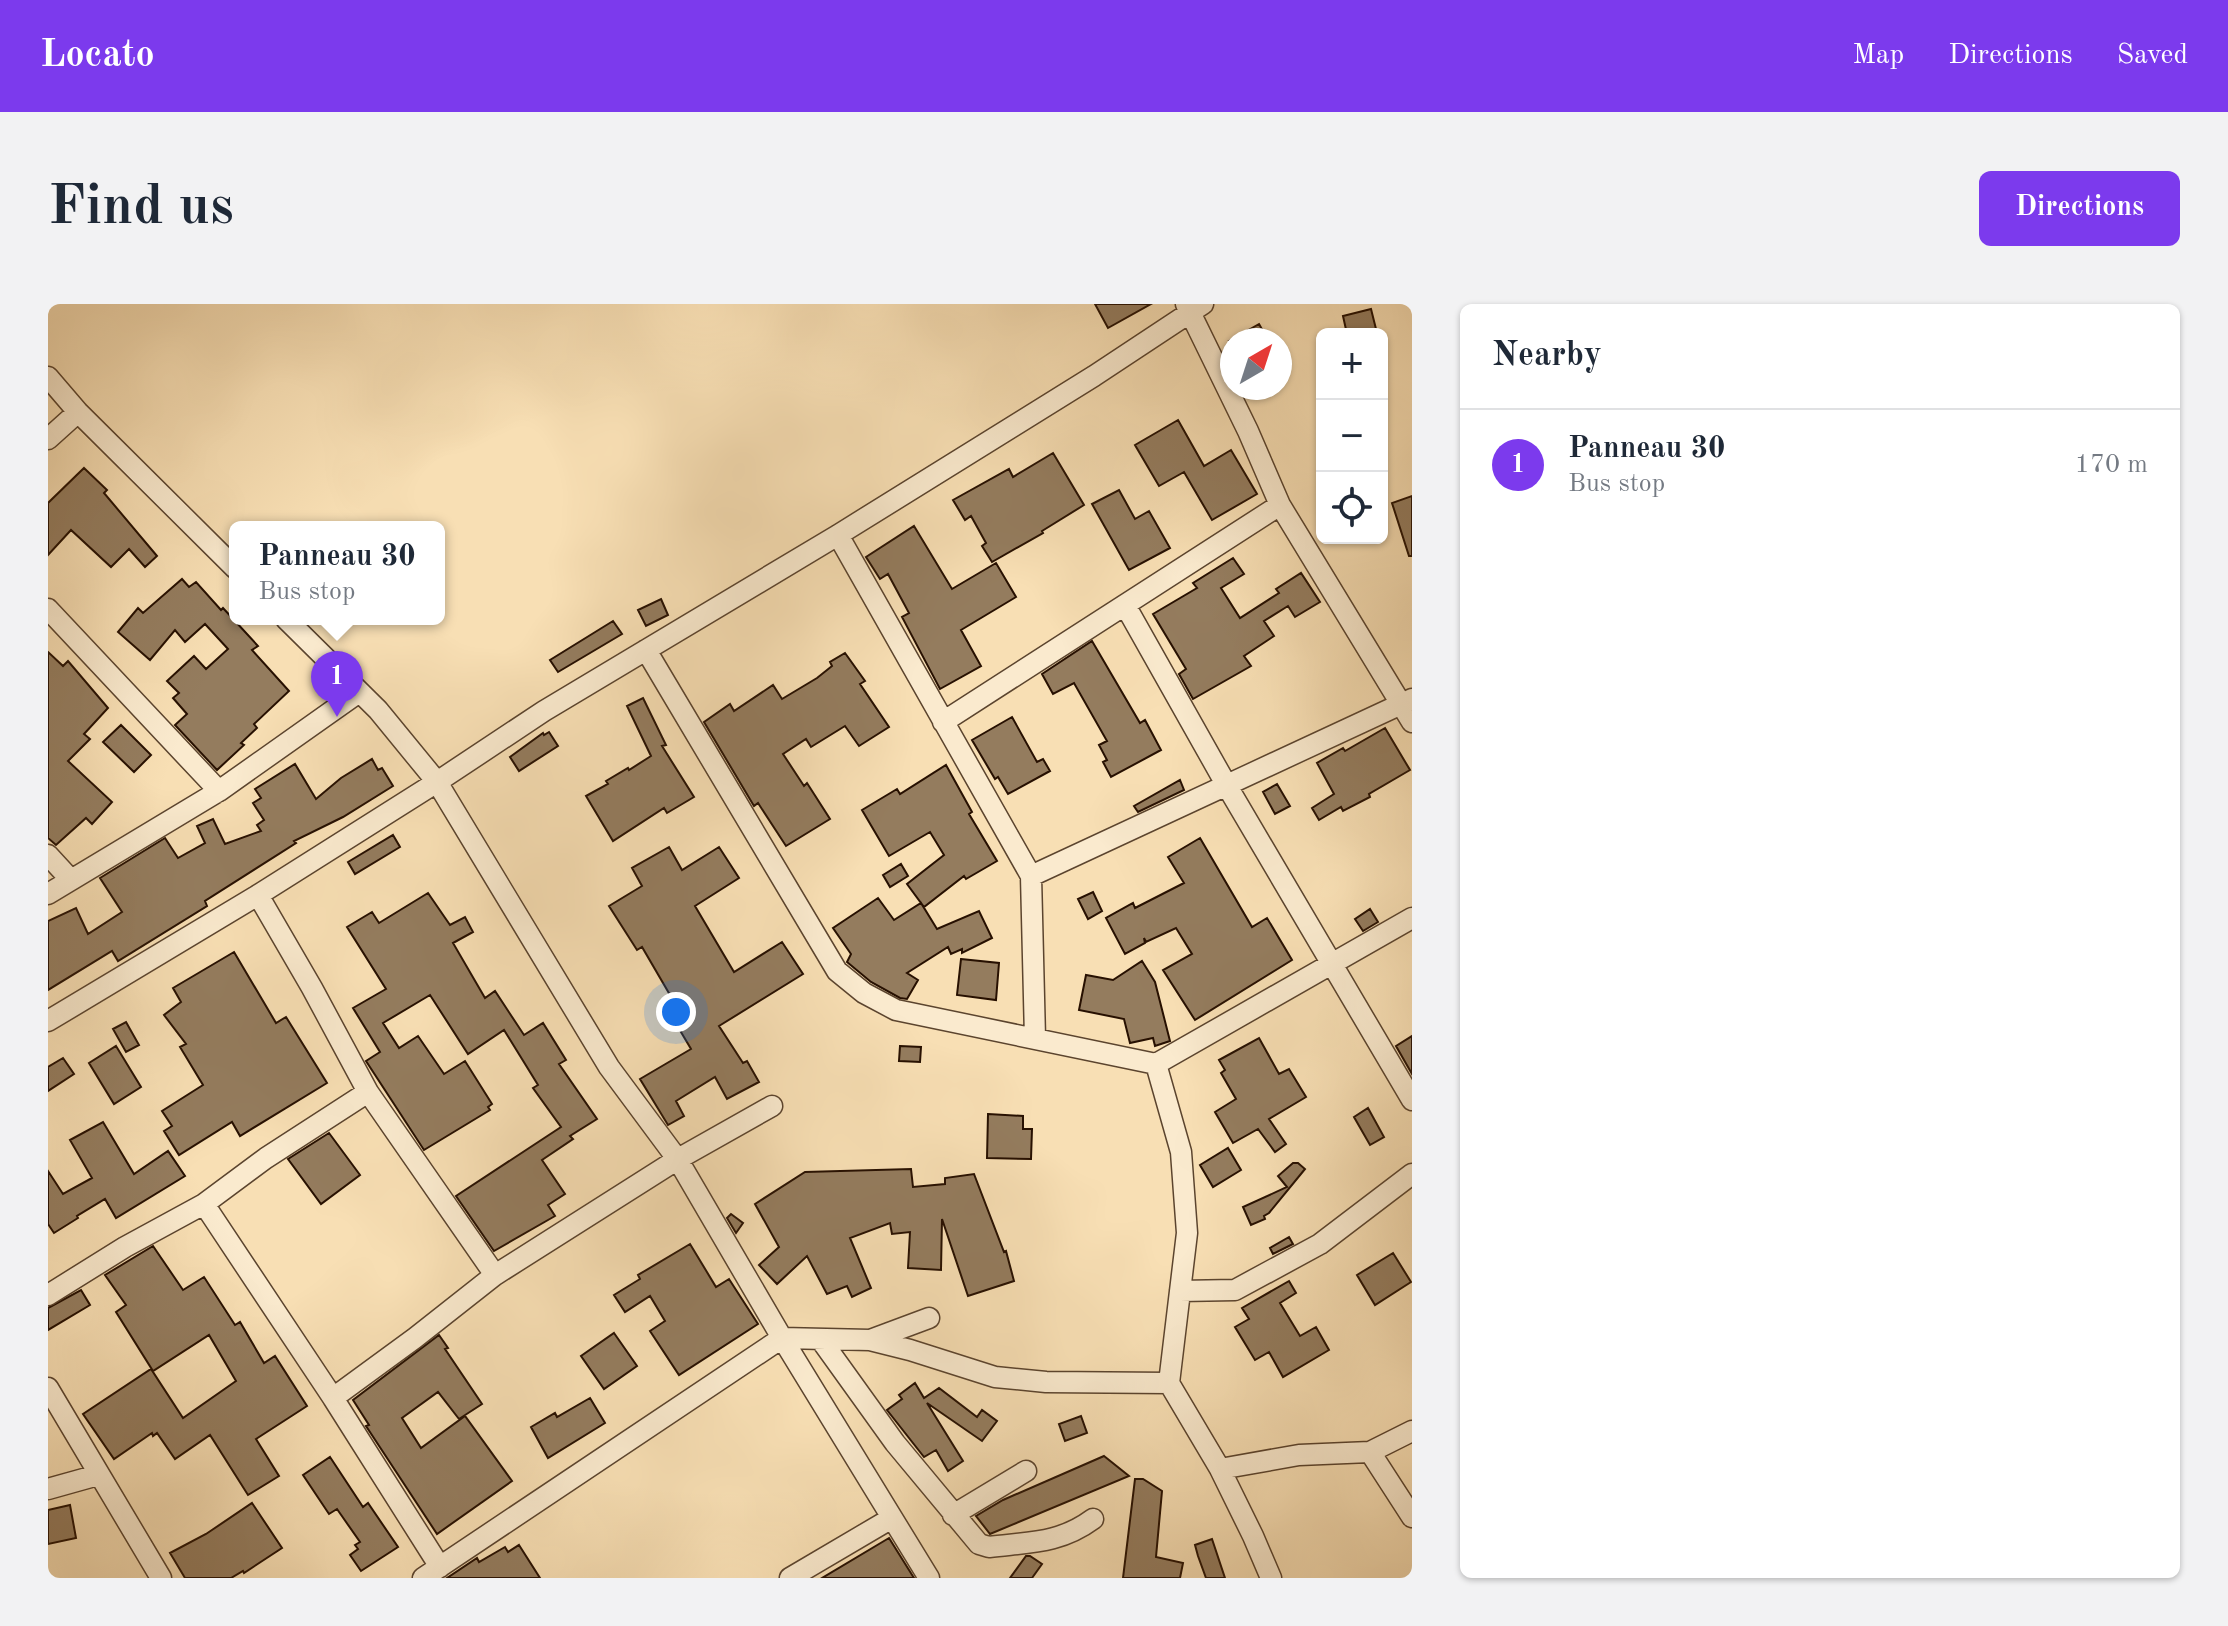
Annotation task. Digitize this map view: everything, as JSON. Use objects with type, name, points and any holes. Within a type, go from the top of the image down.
[{"type":"street","points":[[48,1021],[258,895],[544,711],[838,535],[1193,307],[1280,505],[1408,709],[1227,786],[1031,876]]},
{"type":"street","points":[[48,377],[78,412],[229,562]]},
{"type":"street","points":[[48,439],[78,412]]},
{"type":"street","points":[[943,722],[1280,505]]},
{"type":"street","points":[[838,535],[1031,876],[1035,1038]]},
{"type":"street","points":[[1125,605],[1227,786],[1412,1100]]},
{"type":"street","points":[[48,609],[219,791]]},
{"type":"street","points":[[292,625],[378,710],[437,782],[609,1067],[678,1159],[782,1338],[929,1578]]},
{"type":"street","points":[[646,650],[837,971],[864,993],[896,1010],[1156,1064],[1412,918]]},
{"type":"street","points":[[48,894],[219,791],[359,692]]},
{"type":"street","points":[[48,855],[71,880]]},
{"type":"street","points":[[258,895],[368,1092],[495,1275]]},
{"type":"street","points":[[1156,1064],[1181,1152],[1187,1233],[1169,1383],[1220,1469],[1271,1578]]},
{"type":"street","points":[[48,1295],[125,1247],[204,1204],[266,1158],[368,1092]]},
{"type":"street","points":[[333,1398],[495,1275],[678,1159],[772,1106]]},
{"type":"street","points":[[1180,1291],[1235,1290],[1320,1244],[1412,1174]]},
{"type":"street","points":[[204,1204],[333,1398],[432,1572],[782,1338],[870,1340],[995,1377],[1046,1382],[1169,1383]]},
{"type":"street","points":[[870,1340],[929,1318]]},
{"type":"street","points":[[821,1340],[895,1443],[972,1539],[989,1547],[1058,1538],[1074,1533],[1093,1519]]},
{"type":"street","points":[[48,1388],[161,1578]]},
{"type":"street","points":[[1220,1469],[1299,1455],[1370,1452],[1412,1431]]},
{"type":"street","points":[[1370,1452],[1412,1517]]},
{"type":"street","points":[[953,1515],[1026,1471]]},
{"type":"street","points":[[48,1489],[98,1475]]},
{"type":"street","points":[[790,1578],[892,1518]]},
{"type":"building","points":[[1095,304],[1151,304],[1108,328]]},
{"type":"building","points":[[1371,309],[1376,328],[1346,328],[1343,316]]},
{"type":"building","points":[[1178,420],[1204,466],[1231,450],[1257,494],[1212,520],[1184,472],[1159,486],[1135,445]]},
{"type":"building","points":[[1053,453],[1084,505],[992,562],[982,546],[986,543],[971,516],[965,520],[953,500],[1009,469],[1013,477]]},
{"type":"building","points":[[84,468],[107,490],[104,493],[157,556],[145,567],[129,549],[111,567],[71,530],[48,555],[48,503]]},
{"type":"building","points":[[1119,490],[1135,519],[1149,511],[1170,548],[1129,570],[1092,504]]},
{"type":"building","points":[[1412,496],[1412,556],[1409,556],[1392,503]]},
{"type":"building","points":[[914,526],[952,589],[996,563],[1016,597],[961,630],[981,666],[940,689],[902,617],[909,613],[888,574],[880,579],[866,557]]},
{"type":"building","points":[[1233,558],[1244,574],[1221,588],[1240,618],[1279,593],[1276,589],[1301,573],[1320,602],[1295,617],[1288,606],[1264,621],[1274,636],[1244,656],[1251,666],[1193,699],[1179,674],[1186,669],[1153,614],[1197,588],[1193,583]]},
{"type":"building","points":[[182,579],[189,587],[196,582],[229,615],[229,625],[239,625],[258,646],[252,650],[289,691],[254,724],[257,728],[241,743],[244,745],[217,770],[175,725],[187,714],[173,698],[179,693],[167,681],[194,656],[206,669],[228,649],[205,624],[185,642],[175,630],[150,660],[118,632],[138,608],[143,613]]},
{"type":"building","points":[[661,599],[668,615],[646,626],[638,610]]},
{"type":"building","points":[[613,621],[622,634],[558,672],[550,660]]},
{"type":"building","points":[[1092,641],[1140,723],[1145,720],[1161,750],[1111,777],[1099,745],[1107,741],[1074,683],[1053,694],[1042,674]]},
{"type":"building","points":[[48,652],[63,666],[68,661],[108,708],[84,734],[90,739],[68,761],[112,802],[92,824],[86,818],[56,845],[48,838]]},
{"type":"building","points":[[845,653],[865,681],[860,684],[889,727],[859,746],[845,726],[811,747],[806,739],[783,754],[804,786],[807,783],[830,819],[786,846],[758,803],[754,806],[704,722],[730,704],[734,711],[773,685],[782,699],[817,678],[832,666],[830,662]]},
{"type":"building","points":[[643,698],[666,745],[662,746],[694,797],[667,813],[664,808],[613,841],[586,796],[651,756],[627,706]]},
{"type":"building","points":[[1012,717],[1037,762],[1043,759],[1050,771],[1008,794],[998,777],[995,779],[972,740]]},
{"type":"building","points":[[121,725],[151,755],[134,772],[103,742]]},
{"type":"building","points":[[1385,728],[1410,770],[1369,794],[1370,797],[1343,811],[1341,807],[1319,820],[1312,808],[1334,794],[1317,763]]},
{"type":"building","points":[[549,732],[558,746],[519,771],[510,757]]},
{"type":"building","points":[[372,759],[393,786],[343,817],[294,841],[296,843],[205,901],[207,906],[118,961],[112,951],[48,990],[48,921],[76,908],[88,934],[122,912],[100,878],[165,838],[178,858],[205,843],[197,826],[213,819],[225,844],[261,831],[257,825],[264,820],[253,803],[261,798],[255,789],[295,764],[316,799],[341,778]]},
{"type":"building","points":[[946,765],[972,812],[969,814],[997,861],[966,879],[964,876],[924,907],[907,884],[944,855],[930,832],[889,856],[862,810],[897,789],[900,794]]},
{"type":"building","points":[[1180,780],[1184,790],[1138,812],[1134,806]]},
{"type":"building","points":[[1277,784],[1290,806],[1275,814],[1263,792]]},
{"type":"building","points":[[393,835],[400,847],[355,874],[348,862]]},
{"type":"building","points":[[1200,838],[1252,927],[1267,918],[1292,960],[1195,1020],[1163,970],[1192,954],[1176,928],[1146,942],[1144,938],[1145,943],[1125,954],[1106,918],[1133,903],[1135,908],[1184,883],[1168,857]]},
{"type":"building","points":[[669,847],[682,870],[719,847],[739,878],[695,906],[734,972],[782,942],[803,974],[719,1026],[743,1063],[747,1061],[759,1082],[727,1099],[715,1077],[676,1101],[684,1116],[668,1125],[640,1079],[691,1049],[662,1000],[670,995],[642,947],[637,950],[609,906],[642,886],[632,868]]},
{"type":"building","points":[[901,864],[908,876],[890,887],[883,875]]},
{"type":"building","points":[[1093,892],[1102,911],[1088,919],[1078,899]]},
{"type":"building","points":[[428,893],[450,925],[465,917],[473,932],[453,943],[485,998],[495,991],[524,1035],[543,1023],[566,1060],[559,1064],[597,1119],[570,1136],[573,1139],[542,1160],[565,1194],[548,1205],[555,1216],[494,1251],[456,1196],[561,1127],[533,1088],[538,1085],[504,1030],[468,1054],[430,995],[383,1023],[399,1048],[418,1036],[444,1074],[465,1061],[492,1104],[488,1107],[490,1110],[424,1150],[366,1061],[380,1052],[353,1008],[386,989],[347,927],[372,912],[379,923]]},
{"type":"building","points":[[878,898],[894,920],[921,903],[937,929],[979,911],[992,938],[962,953],[962,949],[951,954],[948,947],[907,973],[918,980],[907,999],[900,998],[871,982],[847,962],[851,954],[833,928]]},
{"type":"building","points":[[1370,909],[1378,922],[1363,931],[1355,919]]},
{"type":"building","points":[[234,952],[276,1023],[286,1017],[327,1083],[240,1136],[232,1122],[179,1155],[164,1131],[172,1126],[162,1111],[203,1085],[180,1047],[186,1044],[164,1015],[181,1002],[173,988]]},
{"type":"building","points":[[961,959],[999,963],[996,1000],[957,995]]},
{"type":"building","points":[[1142,961],[1155,982],[1170,1041],[1155,1046],[1153,1038],[1130,1043],[1124,1019],[1079,1010],[1086,975],[1113,980]]},
{"type":"building","points":[[126,1022],[139,1045],[126,1052],[113,1029]]},
{"type":"building","points":[[1412,1036],[1412,1074],[1396,1046]]},
{"type":"building","points":[[1259,1038],[1279,1074],[1289,1069],[1306,1097],[1269,1119],[1286,1144],[1275,1152],[1258,1129],[1233,1143],[1215,1112],[1236,1099],[1221,1073],[1225,1070],[1219,1060]]},
{"type":"building","points":[[116,1046],[141,1087],[114,1104],[89,1063]]},
{"type":"building","points":[[900,1046],[921,1047],[920,1062],[899,1061]]},
{"type":"building","points":[[63,1058],[74,1074],[48,1091],[48,1067]]},
{"type":"building","points":[[1368,1108],[1384,1137],[1370,1145],[1354,1117]]},
{"type":"building","points":[[988,1114],[1023,1116],[1023,1129],[1032,1129],[1031,1159],[987,1158]]},
{"type":"building","points":[[103,1122],[134,1174],[168,1151],[185,1176],[116,1218],[105,1199],[54,1233],[48,1224],[48,1171],[63,1194],[92,1178],[70,1140]]},
{"type":"building","points":[[329,1133],[360,1175],[321,1204],[288,1159]]},
{"type":"building","points":[[1228,1148],[1241,1170],[1213,1187],[1200,1165]]},
{"type":"building","points":[[1293,1163],[1305,1169],[1264,1216],[1265,1219],[1251,1225],[1243,1207],[1287,1187],[1278,1176]]},
{"type":"building","points":[[911,1169],[913,1187],[945,1184],[945,1178],[974,1174],[1006,1251],[1014,1281],[968,1296],[942,1219],[941,1270],[908,1268],[910,1232],[892,1234],[890,1223],[850,1238],[871,1288],[852,1297],[847,1286],[827,1294],[807,1256],[777,1284],[759,1265],[779,1247],[755,1204],[805,1172]]},
{"type":"building","points":[[731,1214],[743,1223],[736,1233],[727,1218]]},
{"type":"building","points":[[1289,1237],[1293,1244],[1273,1254],[1270,1248]]},
{"type":"building","points":[[690,1244],[716,1287],[729,1279],[758,1324],[679,1375],[650,1331],[665,1321],[650,1296],[625,1312],[614,1295],[640,1279],[638,1275]]},
{"type":"building","points":[[153,1246],[183,1290],[204,1277],[235,1325],[240,1322],[264,1363],[275,1356],[307,1406],[256,1439],[279,1476],[248,1495],[210,1435],[175,1459],[157,1433],[153,1436],[152,1433],[114,1459],[83,1414],[151,1369],[183,1418],[236,1381],[209,1335],[153,1371],[116,1312],[126,1305],[105,1275]]},
{"type":"building","points":[[1393,1253],[1411,1282],[1375,1305],[1357,1275]]},
{"type":"building","points":[[1289,1281],[1296,1293],[1280,1303],[1300,1336],[1316,1327],[1329,1350],[1283,1377],[1269,1352],[1255,1360],[1235,1327],[1249,1319],[1242,1308]]},
{"type":"building","points":[[81,1290],[90,1305],[48,1330],[48,1308]]},
{"type":"building","points":[[614,1333],[637,1366],[604,1389],[581,1356]]},
{"type":"building","points":[[439,1335],[482,1404],[459,1419],[438,1392],[402,1418],[421,1448],[465,1416],[512,1481],[437,1534],[366,1426],[369,1425],[353,1400]]},
{"type":"building","points":[[915,1383],[924,1398],[939,1388],[977,1417],[982,1410],[997,1421],[982,1441],[927,1403],[963,1461],[948,1471],[936,1450],[924,1457],[887,1410],[902,1399],[899,1395]]},
{"type":"building","points":[[590,1398],[605,1423],[548,1458],[531,1427],[555,1413],[557,1417]]},
{"type":"building","points":[[1081,1416],[1087,1433],[1065,1441],[1059,1424]]},
{"type":"building","points":[[1104,1456],[1129,1476],[990,1534],[976,1516],[1003,1500]]},
{"type":"building","points":[[330,1457],[363,1507],[368,1503],[398,1547],[361,1571],[350,1555],[358,1549],[355,1545],[360,1542],[337,1509],[329,1514],[303,1475]]},
{"type":"building","points":[[1135,1479],[1143,1479],[1162,1491],[1156,1557],[1183,1563],[1180,1578],[1123,1578]]},
{"type":"building","points":[[252,1503],[282,1548],[231,1578],[185,1578],[170,1553],[206,1534]]},
{"type":"building","points":[[70,1505],[76,1538],[48,1544],[48,1510]]},
{"type":"building","points":[[889,1538],[914,1578],[822,1578]]},
{"type":"building","points":[[1212,1539],[1225,1578],[1206,1578],[1198,1556],[1195,1545]]},
{"type":"building","points":[[519,1545],[540,1578],[447,1578],[477,1558],[479,1562],[505,1547],[508,1552]]},
{"type":"building","points":[[1026,1556],[1042,1564],[1032,1578],[1010,1578]]},
{"type":"place","name":"Panneau 30","points":[[337,717]]}]
